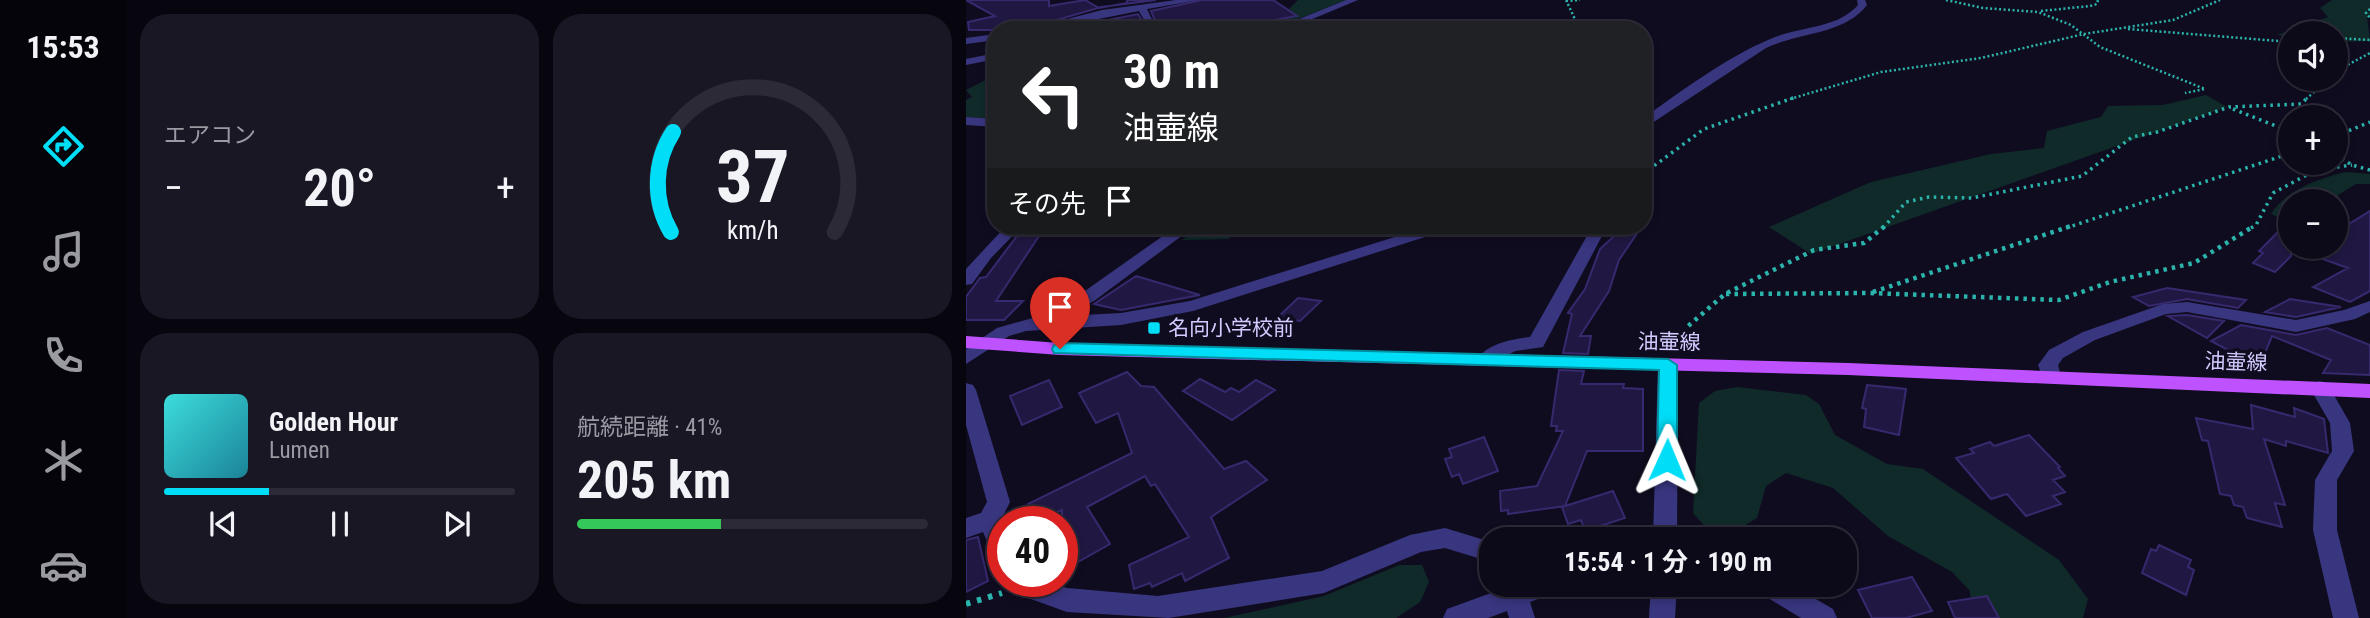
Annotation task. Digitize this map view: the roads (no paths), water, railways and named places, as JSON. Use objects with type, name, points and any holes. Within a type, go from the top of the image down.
[{"type":"main road","name":"油壷線","points":[[975,343],[2051,376],[2370,391]]},
{"type":"street","points":[[1068,21],[1102,13],[1195,0]]},
{"type":"street","points":[[1300,21],[1354,0]]},
{"type":"street","points":[[1652,118],[1682,94],[1709,80],[1757,48],[1806,29],[1844,20],[1859,12],[1863,5],[1861,0]]},
{"type":"street","points":[[1142,8],[1149,21]]},
{"type":"street","points":[[966,41],[987,38]]},
{"type":"street","points":[[966,62],[987,58]]},
{"type":"street","points":[[966,121],[987,122]]},
{"type":"street","points":[[966,280],[1005,235]]},
{"type":"street","points":[[966,358],[975,343],[1035,323],[1088,297],[1174,235]]},
{"type":"street","points":[[1035,323],[1121,319],[1183,308],[1223,298],[1417,235]]},
{"type":"street","points":[[1485,360],[1511,345],[1536,343],[1598,235]]},
{"type":"street","points":[[2051,376],[2048,365],[2056,354],[2089,336],[2163,309],[2187,307],[2296,326],[2349,315],[2370,306]]},
{"type":"street","points":[[1665,527],[1668,365]]},
{"type":"street","points":[[2320,388],[2340,422],[2343,452],[2326,480],[2325,530],[2346,618]]},
{"type":"street","points":[[966,390],[999,502],[997,506]]},
{"type":"street","points":[[966,528],[987,521]]},
{"type":"street","points":[[1059,597],[1158,608],[1324,582],[1418,542],[1444,538],[1479,548]]},
{"type":"street","points":[[1662,618],[1663,597]]},
{"type":"street","points":[[1789,597],[1824,618]]},
{"type":"street","points":[[1456,618],[1519,607]]},
{"type":"place","name":"名向小学校前","points":[[1154,328]]}]
